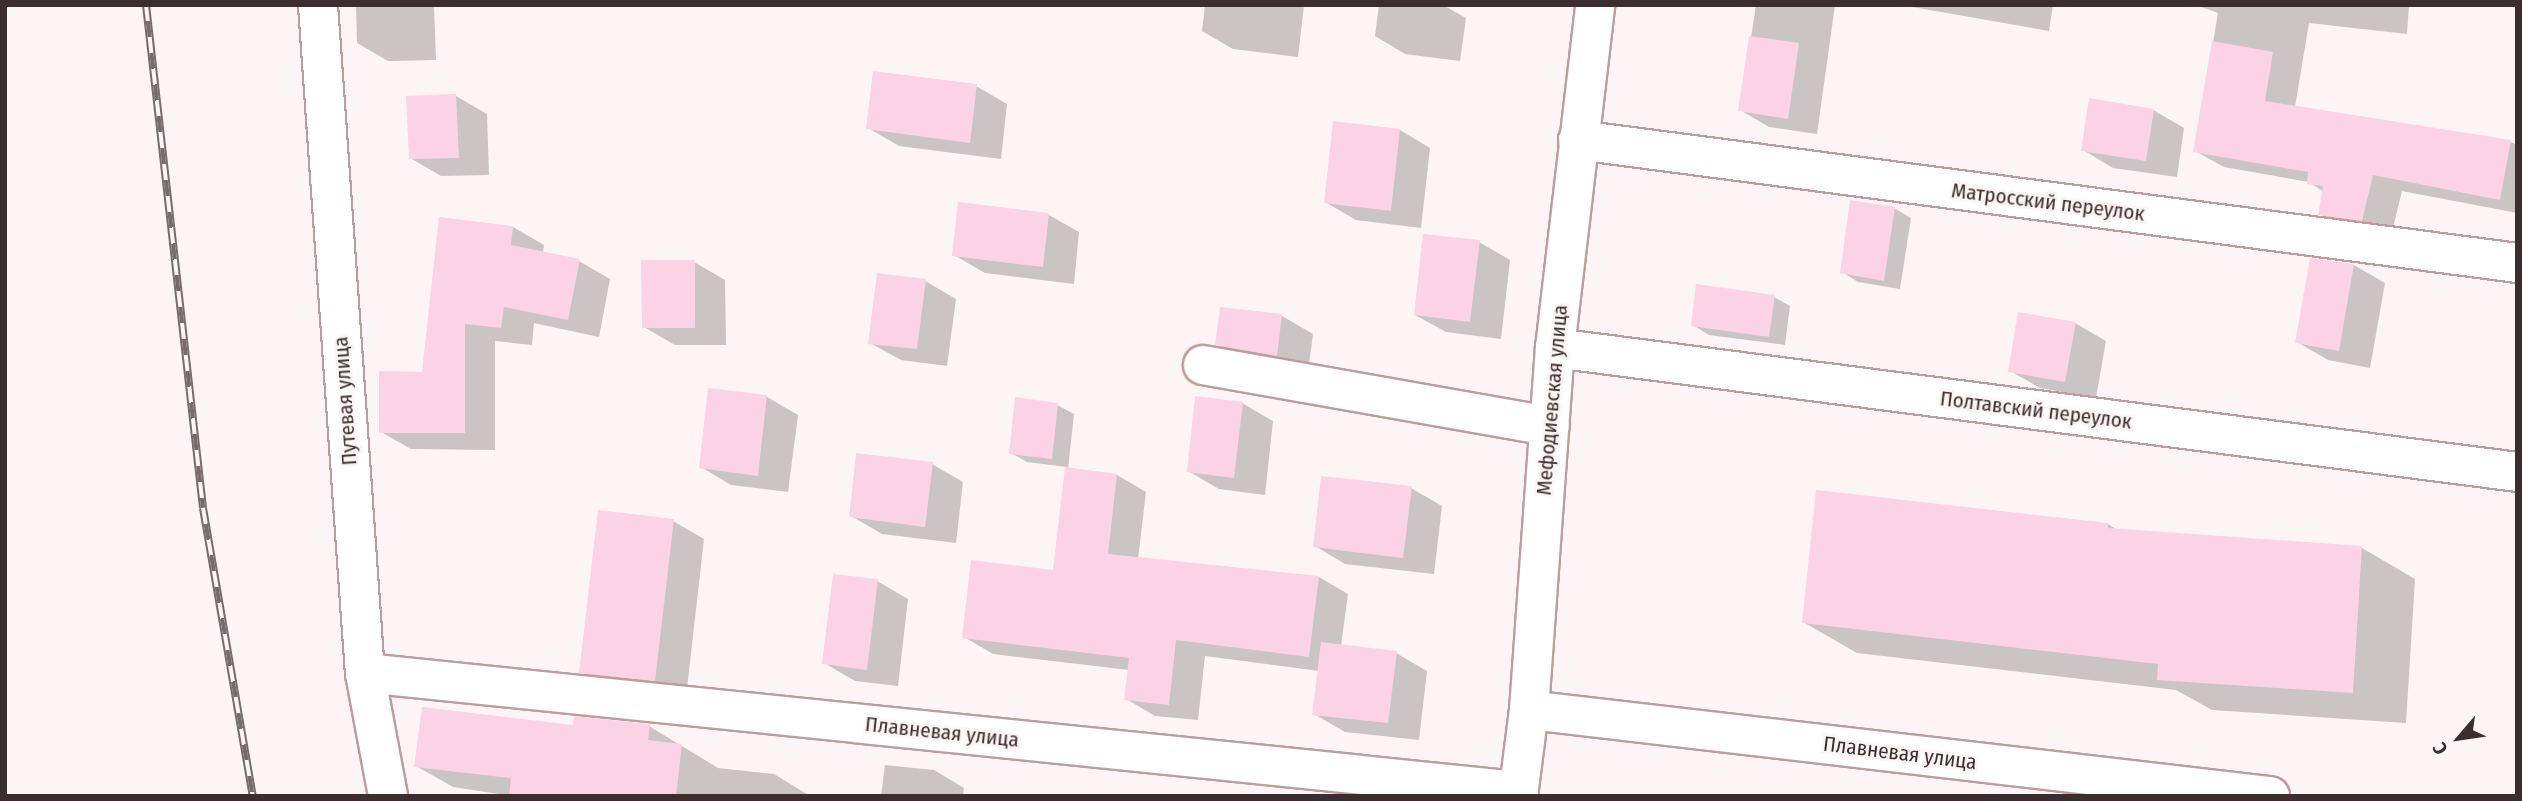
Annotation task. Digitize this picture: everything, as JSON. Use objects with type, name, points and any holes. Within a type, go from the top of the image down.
[{"type":"street","name":"Путевая улица","points":[[318,5],[365,673],[388,796]]},
{"type":"street","name":"Мефодиевская улица","points":[[1519,793],[1529,710],[1555,348],[1595,5]]},
{"type":"street","name":"Матросский переулок","points":[[1578,140],[2517,263]]},
{"type":"street","name":"Полтавский переулок","points":[[1555,348],[2517,472]]},
{"type":"street","points":[[1203,365],[1550,426]]},
{"type":"street","name":"Плавневая улица","points":[[365,673],[1519,793]]},
{"type":"street","name":"Плавневая улица","points":[[1529,710],[2270,796]]},
{"type":"building","points":[[1749,36],[1799,43],[1788,119],[1738,111]]},
{"type":"building","points":[[2212,41],[2273,52],[2265,101],[2511,140],[2500,200],[2373,175],[2362,221],[2318,215],[2323,186],[2307,184],[2308,172],[2193,152]]},
{"type":"building","points":[[873,71],[977,84],[970,143],[866,129]]},
{"type":"building","points":[[456,94],[459,158],[409,159],[406,96]]},
{"type":"building","points":[[2089,98],[2154,109],[2146,161],[2081,151]]},
{"type":"building","points":[[1333,121],[1400,129],[1391,211],[1324,203]]},
{"type":"building","points":[[1850,200],[1895,207],[1884,281],[1840,273]]},
{"type":"building","points":[[958,202],[1049,213],[1043,267],[952,256]]},
{"type":"building","points":[[439,217],[513,226],[511,245],[580,259],[568,320],[504,307],[501,328],[465,324],[465,433],[379,433],[379,371],[422,372]]},
{"type":"building","points":[[1423,234],[1480,240],[1470,322],[1414,315]]},
{"type":"building","points":[[2310,258],[2354,264],[2339,351],[2295,343]]},
{"type":"building","points":[[641,260],[695,260],[695,328],[642,328]]},
{"type":"building","points":[[877,273],[926,279],[917,349],[868,344]]},
{"type":"building","points":[[1696,284],[1775,295],[1769,337],[1691,326]]},
{"type":"building","points":[[1220,307],[1282,314],[1277,356],[1215,345]]},
{"type":"building","points":[[2018,312],[2076,322],[2065,382],[2008,372]]},
{"type":"building","points":[[708,388],[767,395],[758,476],[699,468]]},
{"type":"building","points":[[1195,396],[1243,402],[1234,478],[1187,472]]},
{"type":"building","points":[[1015,397],[1058,403],[1052,459],[1009,454]]},
{"type":"building","points":[[856,453],[933,462],[925,527],[849,517]]},
{"type":"building","points":[[1065,467],[1117,474],[1108,554],[1319,576],[1309,657],[1176,640],[1169,705],[1124,700],[1129,658],[962,638],[971,560],[1053,570]]},
{"type":"building","points":[[1321,476],[1412,486],[1403,558],[1313,547]]},
{"type":"building","points":[[1816,490],[2108,523],[2108,528],[2362,546],[2353,693],[2157,680],[2158,664],[1802,623]]},
{"type":"building","points":[[598,510],[674,519],[655,681],[579,673]]},
{"type":"building","points":[[833,574],[878,579],[867,670],[822,664]]},
{"type":"building","points":[[1321,642],[1397,651],[1388,723],[1312,715]]},
{"type":"building","points":[[422,707],[573,725],[574,716],[650,724],[648,740],[682,744],[676,796],[509,796],[511,778],[414,767]]},
{"type":"railway","points":[[146,5],[203,508],[253,796]]}]
